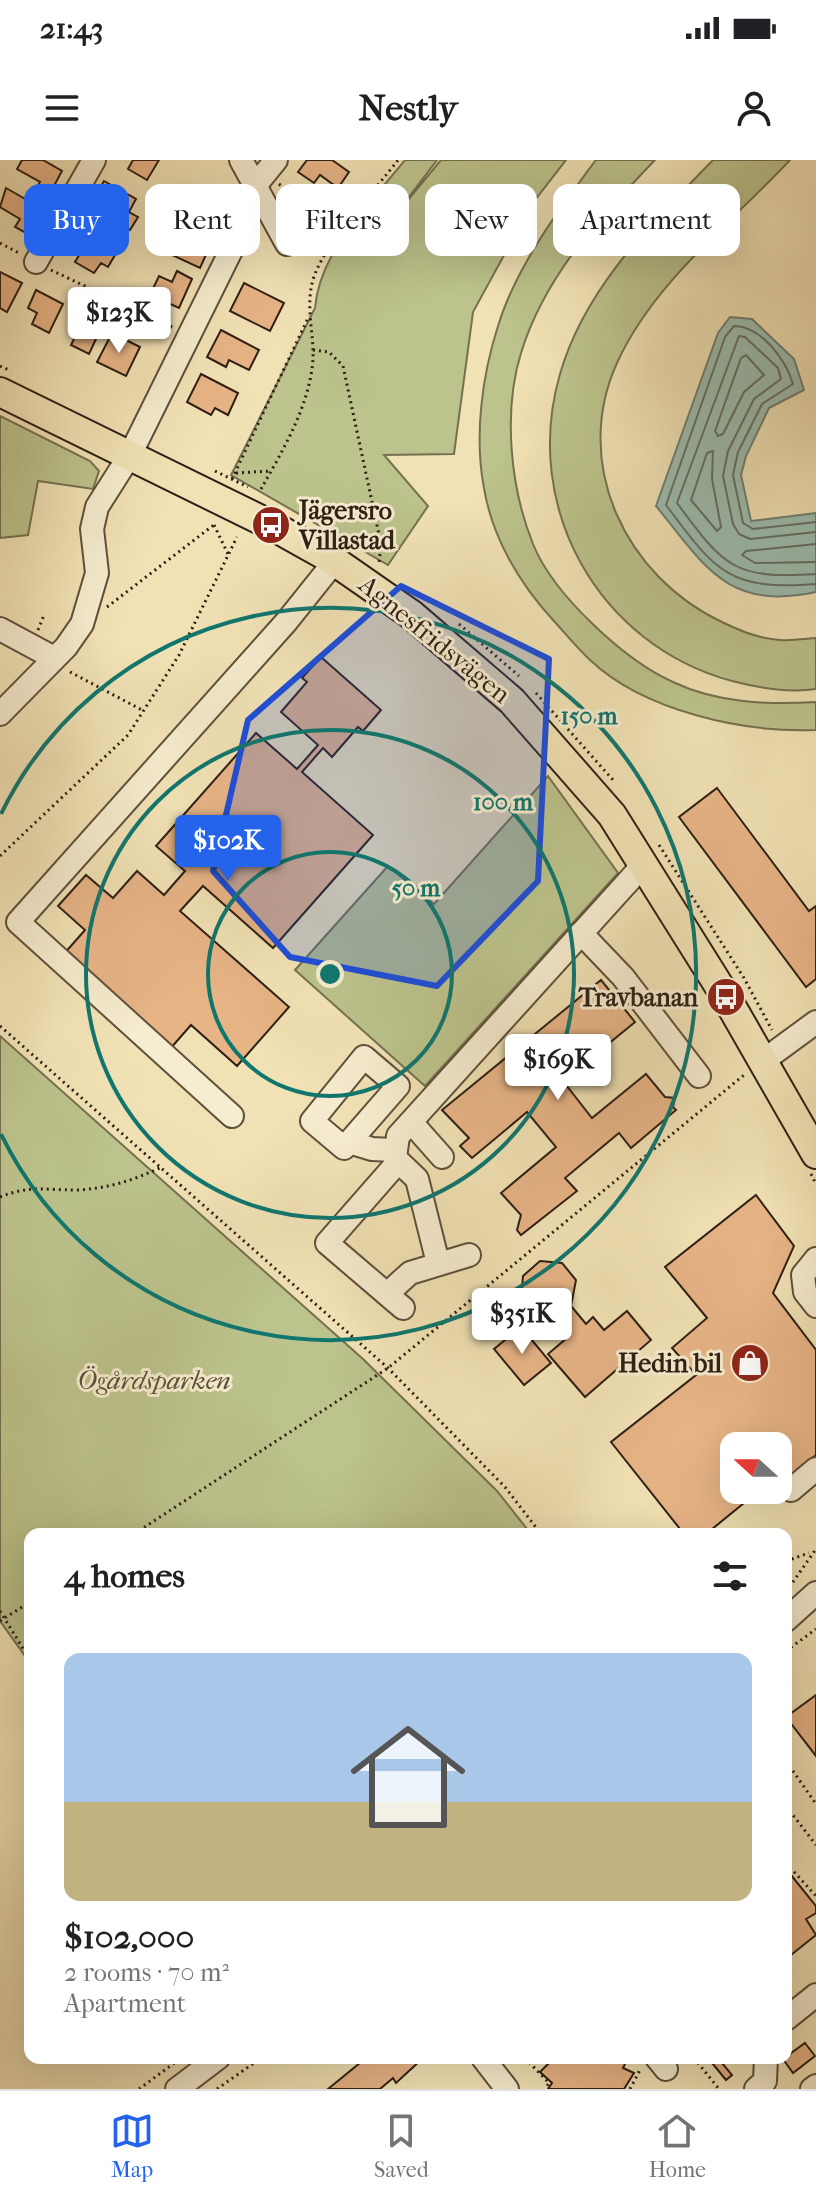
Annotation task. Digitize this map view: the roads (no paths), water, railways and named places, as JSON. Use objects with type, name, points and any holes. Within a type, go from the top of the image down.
[{"type":"main road","name":"Agnesfridsvägen","points":[[0,392],[271,525],[335,561],[412,615],[512,701],[612,815],[644,864],[763,1061],[812,1162]]},
{"type":"street","points":[[36,262],[94,160]]},
{"type":"street","points":[[241,160],[253,184]]},
{"type":"street","points":[[256,184],[276,160]]},
{"type":"street","points":[[260,197],[276,225]]},
{"type":"street","points":[[0,714],[82,624],[92,600],[97,573],[92,529],[97,507],[130,455],[228,256]]},
{"type":"street","points":[[232,1116],[18,922],[287,621],[335,561]]},
{"type":"street","points":[[0,629],[54,658]]},
{"type":"street","points":[[469,1255],[410,1273],[395,1301],[327,1243],[396,1156],[398,1136],[644,864]]},
{"type":"street","points":[[581,933],[623,977],[699,1076]]},
{"type":"street","points":[[763,1061],[816,1022]]},
{"type":"street","points":[[411,1122],[442,1157]]},
{"type":"street","points":[[349,1142],[396,1156],[417,1179],[438,1263]]},
{"type":"street","points":[[816,1259],[803,1275],[805,1292],[816,1306]]},
{"type":"street","points":[[792,1489],[816,1469]]},
{"type":"street","points":[[792,1615],[816,1593]]},
{"type":"street","points":[[792,1617],[816,1603]]},
{"type":"street","points":[[792,2014],[816,1995]]},
{"type":"street","points":[[177,2089],[210,2064]]},
{"type":"street","points":[[488,2064],[507,2089]]},
{"type":"street","points":[[756,2089],[765,2081],[766,2064]]},
{"type":"water","points":[[730,317],[752,319],[794,359],[804,390],[769,408],[746,456],[741,475],[751,521],[816,513],[816,592],[760,595],[739,589],[705,565],[656,506],[718,333]]},
{"type":"place","name":"Jägersro Villastad","points":[[271,525]]},
{"type":"place","name":"Travbanan","points":[[726,997]]},
{"type":"place","name":"Hedin bil","points":[[750,1363]]},
{"type":"park label","name":"Ögårdsparken","points":[[154,1380]]}]
